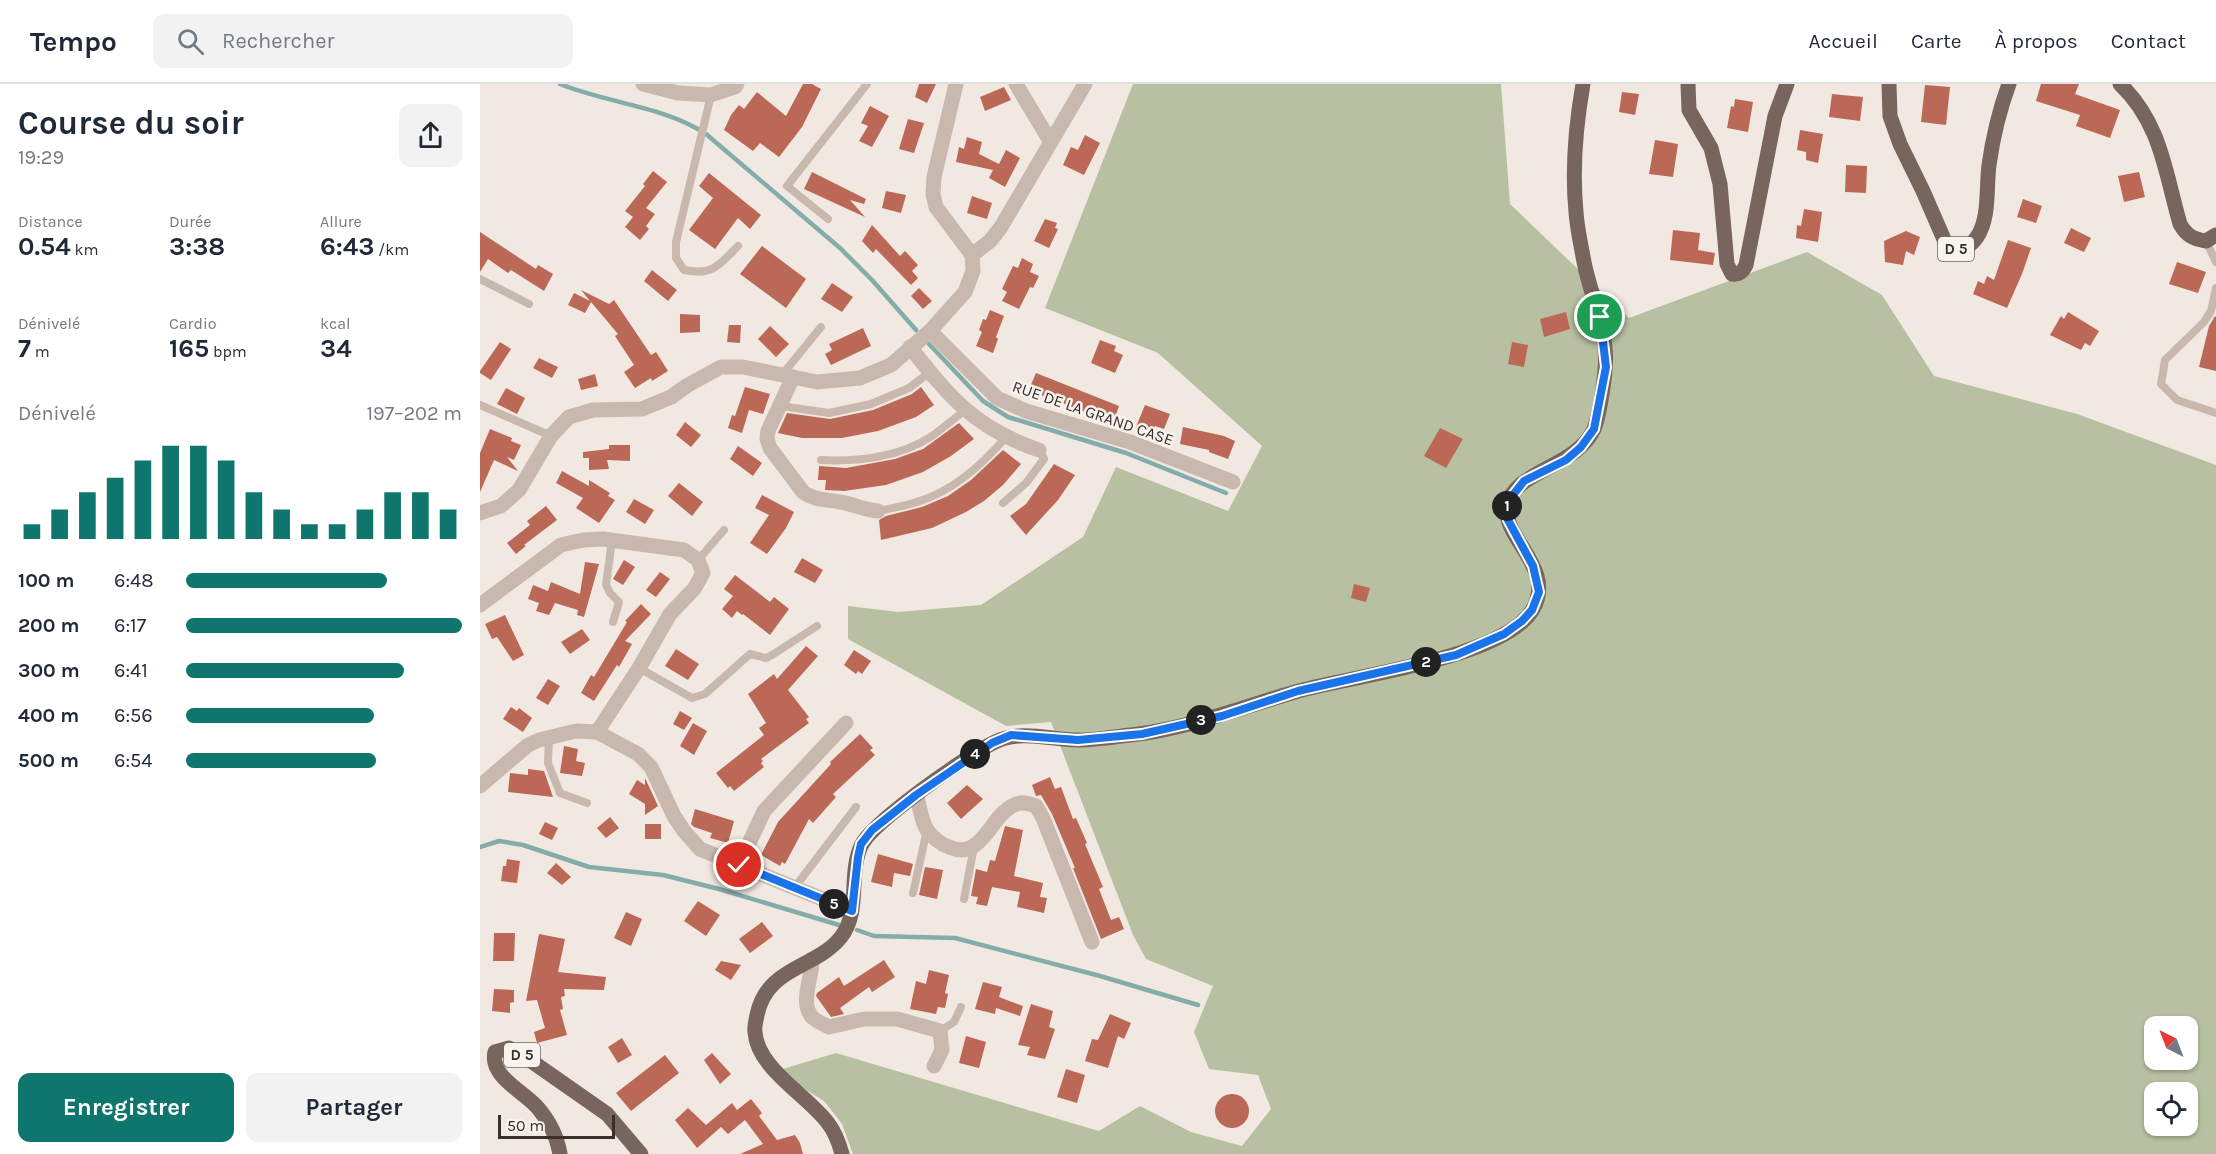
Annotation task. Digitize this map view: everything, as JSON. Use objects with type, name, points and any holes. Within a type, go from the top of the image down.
[{"type":"main road","points":[[842,1154],[831,1126],[762,1056],[755,1032],[762,1000],[770,988],[787,972],[833,948],[847,929],[852,911],[861,844],[872,830],[916,795],[992,743],[1011,735],[1078,740],[1142,734],[1222,716],[1298,691],[1456,655],[1504,634],[1522,621],[1532,610],[1539,592],[1537,578],[1508,520],[1509,500],[1524,481],[1566,460],[1581,447],[1594,429],[1606,367],[1600,317],[1586,268],[1575,210],[1576,124],[1583,84]]},
{"type":"main road","points":[[1688,84],[1689,110],[1711,148],[1720,184],[1727,264],[1732,274],[1738,274],[1744,269],[1752,238],[1775,116],[1787,84]]},
{"type":"main road","name":"D 5","points":[[1889,84],[1890,116],[1900,144],[1946,244],[1960,249],[1965,249],[1971,243],[1980,230],[1985,215],[1989,166],[1996,123],[2009,84]]},
{"type":"main road","points":[[2120,84],[2132,95],[2150,122],[2162,153],[2180,224],[2185,233],[2193,239],[2211,238]]},
{"type":"main road","name":"D 5","points":[[560,1154],[557,1138],[547,1119],[499,1073],[493,1060],[495,1052],[509,1048],[524,1056],[606,1114],[641,1154]]},
{"type":"street","points":[[643,84],[678,93],[711,95],[735,87],[737,84]]},
{"type":"street","points":[[480,513],[501,506],[519,490],[551,436],[569,417],[593,410],[642,409],[670,397],[721,367],[743,367],[817,382],[860,378],[891,364],[930,330],[965,292],[973,271],[972,255],[936,207],[933,195],[934,177],[956,84]]},
{"type":"street","points":[[1016,84],[1050,141]]},
{"type":"street","points":[[972,255],[990,241],[1001,228],[1085,84]]},
{"type":"street","name":"RUE DE LA GRAND CASE","points":[[930,330],[997,398],[1026,411],[1130,442],[1233,482]]},
{"type":"street","points":[[910,347],[965,410],[993,431],[1039,450]]},
{"type":"street","points":[[788,376],[781,406],[771,423],[767,439],[770,448],[803,492],[819,500],[842,502],[866,510],[878,511]]},
{"type":"street","points":[[480,605],[561,545],[583,540],[612,540],[684,550],[698,560],[703,573],[694,589],[670,614],[639,668],[597,732]]},
{"type":"street","points":[[739,865],[764,812],[846,723]]},
{"type":"street","points":[[480,786],[528,745],[576,730],[597,732],[638,754],[651,767],[674,816],[700,849],[852,911]]},
{"type":"street","points":[[916,795],[927,830],[944,845],[960,851],[975,846],[1001,815],[1014,805],[1024,802],[1036,806],[1043,818],[1092,942]]},
{"type":"street","points":[[812,959],[813,971],[806,994],[808,1010],[812,1018],[828,1027],[864,1018],[897,1019],[940,1031],[942,1050],[934,1066]]},
{"type":"lane","points":[[828,219],[787,186],[867,84]]},
{"type":"lane","points":[[711,95],[681,215],[676,242],[676,258],[684,270],[698,273],[714,270],[738,246]]},
{"type":"lane","points":[[2211,238],[2216,262]]},
{"type":"lane","points":[[480,279],[529,304]]},
{"type":"lane","points":[[2216,288],[2211,310],[2204,322],[2165,360],[2160,384],[2177,400],[2216,413]]},
{"type":"lane","points":[[788,376],[821,327]]},
{"type":"lane","points":[[781,406],[829,413],[871,404],[909,388],[930,372]]},
{"type":"lane","points":[[480,405],[551,436]]},
{"type":"lane","points":[[821,460],[850,462],[893,453],[930,437],[965,410]]},
{"type":"lane","points":[[878,511],[921,501],[957,482],[986,460],[1006,437]]},
{"type":"lane","points":[[1003,503],[1026,483],[1044,459],[1039,450]]},
{"type":"lane","points":[[698,560],[724,530]]},
{"type":"lane","points":[[612,540],[606,585],[619,602],[613,622]]},
{"type":"lane","points":[[639,668],[692,698],[698,698],[750,654],[766,658],[817,626]]},
{"type":"lane","points":[[549,737],[548,763],[560,793],[587,803]]},
{"type":"lane","points":[[795,887],[856,807]]},
{"type":"lane","points":[[913,892],[927,830]]},
{"type":"lane","points":[[964,899],[975,846]]},
{"type":"lane","points":[[940,1031],[954,1022],[961,1007]]},
{"type":"green space","points":[[1133,84],[1501,84],[1510,204],[1629,318],[1807,252],[1882,295],[1934,376],[2077,414],[2216,465],[2216,1154],[853,1154],[842,1124],[824,1101],[776,1071],[836,1053],[1099,1131],[1140,1106],[1191,1132],[1242,1146],[1271,1109],[1258,1075],[1209,1069],[1194,1032],[1213,986],[1146,959],[1133,935],[1051,722],[1006,726],[848,639],[848,606],[898,612],[981,605],[1083,537],[1116,467],[1228,511],[1262,446],[1158,353],[1045,308]]},
{"type":"building","points":[[803,84],[812,84],[821,89],[802,127],[779,157],[760,143],[753,151],[724,130],[739,105],[744,109],[757,92],[786,116]]},
{"type":"building","points":[[919,84],[936,84],[927,103],[915,97]]},
{"type":"building","points":[[2041,84],[2079,84],[2075,94],[2120,110],[2110,138],[2076,126],[2080,115],[2036,101]]},
{"type":"building","points":[[1925,85],[1950,87],[1946,125],[1921,122]]},
{"type":"building","points":[[1004,87],[1011,100],[985,111],[980,97]]},
{"type":"building","points":[[1622,92],[1639,94],[1635,115],[1619,112]]},
{"type":"building","points":[[1832,94],[1863,97],[1860,121],[1829,117]]},
{"type":"building","points":[[1735,99],[1753,102],[1748,132],[1727,128],[1731,106],[1734,107]]},
{"type":"building","points":[[870,106],[889,116],[872,147],[859,141],[868,126],[861,123]]},
{"type":"building","points":[[908,119],[924,123],[914,153],[899,149]]},
{"type":"building","points":[[1800,130],[1823,134],[1818,163],[1806,160],[1806,152],[1797,150]]},
{"type":"building","points":[[1085,135],[1100,143],[1084,175],[1063,165],[1071,147],[1078,150]]},
{"type":"building","points":[[967,137],[982,142],[979,154],[999,164],[1006,150],[1020,158],[1005,187],[989,178],[993,170],[956,162],[959,147],[964,149]]},
{"type":"building","points":[[1655,140],[1678,144],[1673,177],[1649,174]]},
{"type":"building","points":[[1846,165],[1867,166],[1866,193],[1845,192]]},
{"type":"building","points":[[653,171],[667,182],[646,208],[655,214],[646,226],[649,229],[640,240],[625,227],[633,217],[625,211],[645,186],[643,184]]},
{"type":"building","points":[[812,172],[866,199],[864,204],[850,200],[865,217],[804,189]]},
{"type":"building","points":[[2139,172],[2145,197],[2124,202],[2118,176]]},
{"type":"building","points":[[709,173],[761,215],[750,229],[738,218],[715,249],[689,230],[713,198],[699,186]]},
{"type":"building","points":[[886,191],[906,195],[901,213],[882,208]]},
{"type":"building","points":[[972,196],[992,203],[987,219],[967,213]]},
{"type":"building","points":[[2023,199],[2042,206],[2036,223],[2017,217]]},
{"type":"building","points":[[1804,209],[1822,212],[1818,242],[1796,238],[1797,225],[1801,226]]},
{"type":"building","points":[[1045,219],[1057,223],[1055,228],[1058,229],[1049,248],[1034,241]]},
{"type":"building","points":[[872,225],[900,256],[905,251],[918,265],[912,271],[918,278],[911,285],[876,249],[873,253],[862,241]]},
{"type":"building","points":[[2071,228],[2091,238],[2084,252],[2064,243]]},
{"type":"building","points":[[1673,230],[1700,233],[1698,250],[1715,253],[1713,265],[1670,260]]},
{"type":"building","points":[[1906,231],[1920,237],[1914,255],[1906,251],[1903,265],[1885,262],[1884,241]]},
{"type":"building","points":[[480,232],[536,269],[538,265],[553,274],[544,291],[511,270],[508,273],[488,259],[480,272]]},
{"type":"building","points":[[2008,240],[2031,248],[2007,308],[1973,294],[1978,281],[1984,284],[1987,276],[1994,280]]},
{"type":"building","points":[[762,246],[806,279],[786,308],[740,274]]},
{"type":"building","points":[[1022,258],[1033,264],[1030,272],[1039,276],[1033,288],[1030,287],[1019,309],[1002,301],[1007,292],[1002,289],[1013,266],[1018,268]]},
{"type":"building","points":[[2177,262],[2206,272],[2198,293],[2169,284]]},
{"type":"building","points":[[652,270],[677,290],[668,301],[644,281]]},
{"type":"building","points":[[832,283],[853,297],[842,312],[821,299]]},
{"type":"building","points":[[919,288],[932,301],[923,309],[911,296]]},
{"type":"building","points":[[581,290],[609,304],[614,300],[651,355],[656,352],[668,371],[635,388],[624,372],[634,365],[615,336],[618,334],[591,302],[585,313],[568,305],[574,293],[590,301]]},
{"type":"building","points":[[990,310],[1004,316],[993,353],[976,346],[982,332],[979,330],[983,319],[986,320]]},
{"type":"building","points":[[1566,312],[1570,329],[1544,337],[1540,319]]},
{"type":"building","points":[[2068,312],[2099,331],[2090,346],[2085,343],[2081,350],[2050,335],[2061,316],[2064,319]]},
{"type":"building","points":[[680,314],[700,315],[700,332],[680,333]]},
{"type":"building","points":[[2215,316],[2216,371],[2199,367],[2209,326]]},
{"type":"building","points":[[729,325],[741,325],[740,343],[727,342]]},
{"type":"building","points":[[770,326],[789,344],[776,357],[758,339]]},
{"type":"building","points":[[863,328],[871,346],[831,365],[825,354],[832,350],[829,344]]},
{"type":"building","points":[[1100,340],[1116,346],[1114,351],[1123,355],[1115,373],[1091,363]]},
{"type":"building","points":[[500,342],[511,349],[491,380],[480,371]]},
{"type":"building","points":[[1512,342],[1528,345],[1524,367],[1508,364]]},
{"type":"building","points":[[539,358],[558,367],[552,378],[533,368]]},
{"type":"building","points":[[1036,373],[1119,406],[1113,423],[1041,395],[1039,400],[1027,394]]},
{"type":"building","points":[[595,374],[598,386],[581,390],[578,379]]},
{"type":"building","points":[[745,387],[770,394],[763,414],[749,410],[742,433],[728,428],[732,415],[735,416]]},
{"type":"building","points":[[921,387],[934,405],[916,417],[878,431],[842,438],[802,438],[778,433],[787,413],[830,419],[873,410],[912,394]]},
{"type":"building","points":[[506,388],[525,398],[517,414],[497,404]]},
{"type":"building","points":[[1145,405],[1170,414],[1164,429],[1155,426],[1152,434],[1136,427]]},
{"type":"building","points":[[685,422],[701,435],[691,447],[676,435]]},
{"type":"building","points":[[959,423],[974,439],[923,472],[886,485],[844,491],[825,490],[826,480],[818,480],[819,466],[846,468],[895,459],[923,449]]},
{"type":"building","points":[[1183,427],[1224,436],[1235,441],[1228,459],[1209,452],[1209,450],[1180,444]]},
{"type":"building","points":[[1440,428],[1463,439],[1446,468],[1424,456]]},
{"type":"building","points":[[490,429],[512,438],[511,441],[521,445],[514,460],[507,457],[518,471],[494,460],[480,492],[480,453]]},
{"type":"building","points":[[609,445],[630,445],[630,461],[607,460],[609,469],[589,470],[589,458],[583,458],[583,452],[609,449]]},
{"type":"building","points":[[738,446],[762,463],[753,476],[730,459]]},
{"type":"building","points":[[1003,450],[1021,464],[1003,485],[984,501],[932,528],[881,540],[879,520],[886,516],[922,507],[948,496],[971,480]]},
{"type":"building","points":[[1054,464],[1075,475],[1058,500],[1026,535],[1010,516],[1026,504]]},
{"type":"building","points":[[562,471],[589,486],[589,480],[610,493],[608,496],[615,500],[599,523],[576,508],[583,498],[556,483]]},
{"type":"building","points":[[679,483],[703,502],[692,516],[668,496]]},
{"type":"building","points":[[762,495],[794,512],[786,528],[767,554],[750,543],[769,515],[755,508]]},
{"type":"building","points":[[634,499],[654,510],[645,524],[626,512]]},
{"type":"building","points":[[546,506],[557,520],[524,545],[526,546],[516,554],[507,543],[530,525],[527,521]]},
{"type":"building","points":[[802,558],[823,570],[815,583],[794,572]]},
{"type":"building","points":[[624,560],[635,567],[623,585],[613,579]]},
{"type":"building","points":[[585,562],[599,564],[584,617],[577,615],[578,610],[555,603],[549,615],[536,611],[539,603],[528,599],[533,585],[548,591],[551,582],[580,594]]},
{"type":"building","points":[[660,572],[670,579],[656,597],[646,590]]},
{"type":"building","points":[[735,575],[770,602],[774,597],[789,609],[770,635],[743,614],[737,611],[732,618],[722,609],[733,596],[724,589]]},
{"type":"building","points":[[1354,584],[1370,588],[1366,602],[1351,598]]},
{"type":"building","points":[[641,604],[651,614],[625,641],[632,644],[619,667],[617,665],[594,701],[581,693],[591,675],[594,677],[627,622],[625,621]]},
{"type":"building","points":[[505,615],[524,655],[513,661],[497,637],[492,639],[485,624]]},
{"type":"building","points":[[582,629],[590,640],[570,654],[561,642]]},
{"type":"building","points":[[806,646],[818,656],[788,690],[809,717],[806,719],[809,723],[761,759],[764,767],[734,791],[730,786],[728,788],[716,773],[764,735],[759,728],[766,723],[748,694],[774,674],[777,679]]},
{"type":"building","points":[[676,649],[699,664],[688,680],[665,666]]},
{"type":"building","points":[[854,650],[871,661],[862,674],[858,671],[856,674],[844,665]]},
{"type":"building","points":[[548,679],[560,686],[548,705],[536,698]]},
{"type":"building","points":[[511,707],[517,711],[519,708],[532,718],[523,732],[503,719]]},
{"type":"building","points":[[680,711],[692,718],[684,730],[673,724]]},
{"type":"building","points":[[693,723],[707,731],[694,755],[680,746]]},
{"type":"building","points":[[860,734],[873,748],[870,750],[875,755],[833,794],[836,797],[813,823],[809,819],[785,864],[782,862],[780,866],[761,855],[778,822],[831,764],[830,762]]},
{"type":"building","points":[[564,746],[578,749],[576,761],[585,763],[582,776],[560,773]]},
{"type":"building","points":[[528,769],[544,771],[553,797],[508,792],[510,773],[528,775]]},
{"type":"building","points":[[1050,777],[1055,789],[1061,787],[1073,819],[1076,818],[1087,843],[1085,844],[1103,887],[1099,889],[1111,920],[1119,917],[1124,929],[1101,939],[1052,814],[1041,795],[1036,796],[1032,785]]},
{"type":"building","points":[[645,778],[658,806],[645,815],[645,804],[629,794],[637,780],[645,785]]},
{"type":"building","points":[[967,785],[983,799],[961,819],[947,803]]},
{"type":"building","points":[[695,809],[734,821],[728,843],[710,838],[712,833],[691,824]]},
{"type":"building","points":[[610,817],[619,828],[606,838],[597,828]]},
{"type":"building","points":[[545,822],[558,828],[552,840],[539,834]]},
{"type":"building","points":[[645,824],[661,824],[661,839],[645,839]]},
{"type":"building","points":[[1005,826],[1023,830],[1014,876],[1043,883],[1040,897],[1047,898],[1044,913],[1017,907],[1020,892],[992,887],[987,906],[976,904],[978,897],[971,896],[976,869],[987,872],[990,860],[995,861]]},
{"type":"building","points":[[878,854],[913,864],[910,876],[894,873],[892,887],[871,882]]},
{"type":"building","points":[[507,859],[520,861],[517,883],[501,881],[503,866],[506,866]]},
{"type":"building","points":[[556,863],[571,877],[562,885],[547,873]]},
{"type":"building","points":[[925,867],[943,870],[937,899],[919,895]]},
{"type":"building","points":[[698,901],[720,915],[706,936],[684,921]]},
{"type":"building","points":[[626,912],[642,919],[631,946],[614,938]]},
{"type":"building","points":[[762,922],[773,936],[750,953],[739,939]]},
{"type":"building","points":[[494,933],[515,933],[514,961],[493,961]]},
{"type":"building","points":[[539,934],[565,939],[558,972],[606,977],[604,990],[564,989],[565,996],[561,997],[563,1009],[560,1010],[567,1035],[537,1043],[534,1032],[545,1028],[537,1000],[526,1001]]},
{"type":"building","points":[[884,960],[895,977],[872,992],[869,987],[840,1008],[844,1014],[831,1017],[816,996],[817,993],[839,977],[844,986]]},
{"type":"building","points":[[721,961],[741,965],[731,980],[715,970]]},
{"type":"building","points":[[929,970],[949,975],[945,993],[948,994],[945,1008],[938,1007],[936,1014],[910,1009],[916,981],[926,984]]},
{"type":"building","points":[[983,982],[1002,987],[999,997],[1023,1006],[1020,1016],[996,1008],[995,1014],[975,1009]]},
{"type":"building","points":[[494,989],[514,990],[514,1002],[510,1003],[510,1013],[492,1011]]},
{"type":"building","points":[[1031,1004],[1053,1011],[1049,1027],[1055,1029],[1045,1059],[1027,1055],[1030,1047],[1018,1045]]},
{"type":"building","points":[[1110,1014],[1131,1023],[1124,1039],[1118,1036],[1108,1068],[1085,1061],[1092,1039],[1098,1040]]},
{"type":"building","points":[[966,1036],[986,1042],[979,1068],[959,1063]]},
{"type":"building","points":[[622,1038],[632,1055],[618,1063],[608,1047]]},
{"type":"building","points":[[712,1053],[731,1074],[720,1084],[704,1060]]},
{"type":"building","points":[[665,1055],[679,1073],[631,1111],[616,1093]]},
{"type":"building","points":[[1066,1069],[1085,1075],[1077,1103],[1057,1097]]},
{"type":"building","points":[[1232,1094],[1244,1099],[1249,1111],[1244,1123],[1232,1128],[1220,1123],[1215,1111],[1220,1099]]},
{"type":"building","points":[[751,1099],[762,1113],[759,1116],[777,1140],[795,1135],[803,1154],[740,1154],[763,1144],[745,1120],[728,1134],[721,1127],[697,1148],[675,1120],[688,1108],[706,1125],[732,1103],[737,1110]]},
{"type":"waterway","points":[[560,84],[672,117],[706,134],[840,248],[916,330]]},
{"type":"waterway","points":[[929,344],[983,401],[1008,417],[1126,453],[1226,493]]},
{"type":"waterway","points":[[480,847],[499,841],[523,845],[589,867],[663,875],[719,889],[839,925]]},
{"type":"waterway","points":[[857,930],[874,936],[955,938],[1100,976],[1198,1005]]},
{"type":"route","points":[[739,865],[852,911],[861,844],[872,830],[916,795],[992,743],[1011,735],[1078,740],[1142,734],[1222,716],[1298,691],[1456,655],[1504,634],[1522,621],[1532,610],[1539,592],[1533,566],[1508,520],[1509,500],[1524,481],[1566,460],[1581,447],[1594,429],[1606,367],[1600,317]]}]
